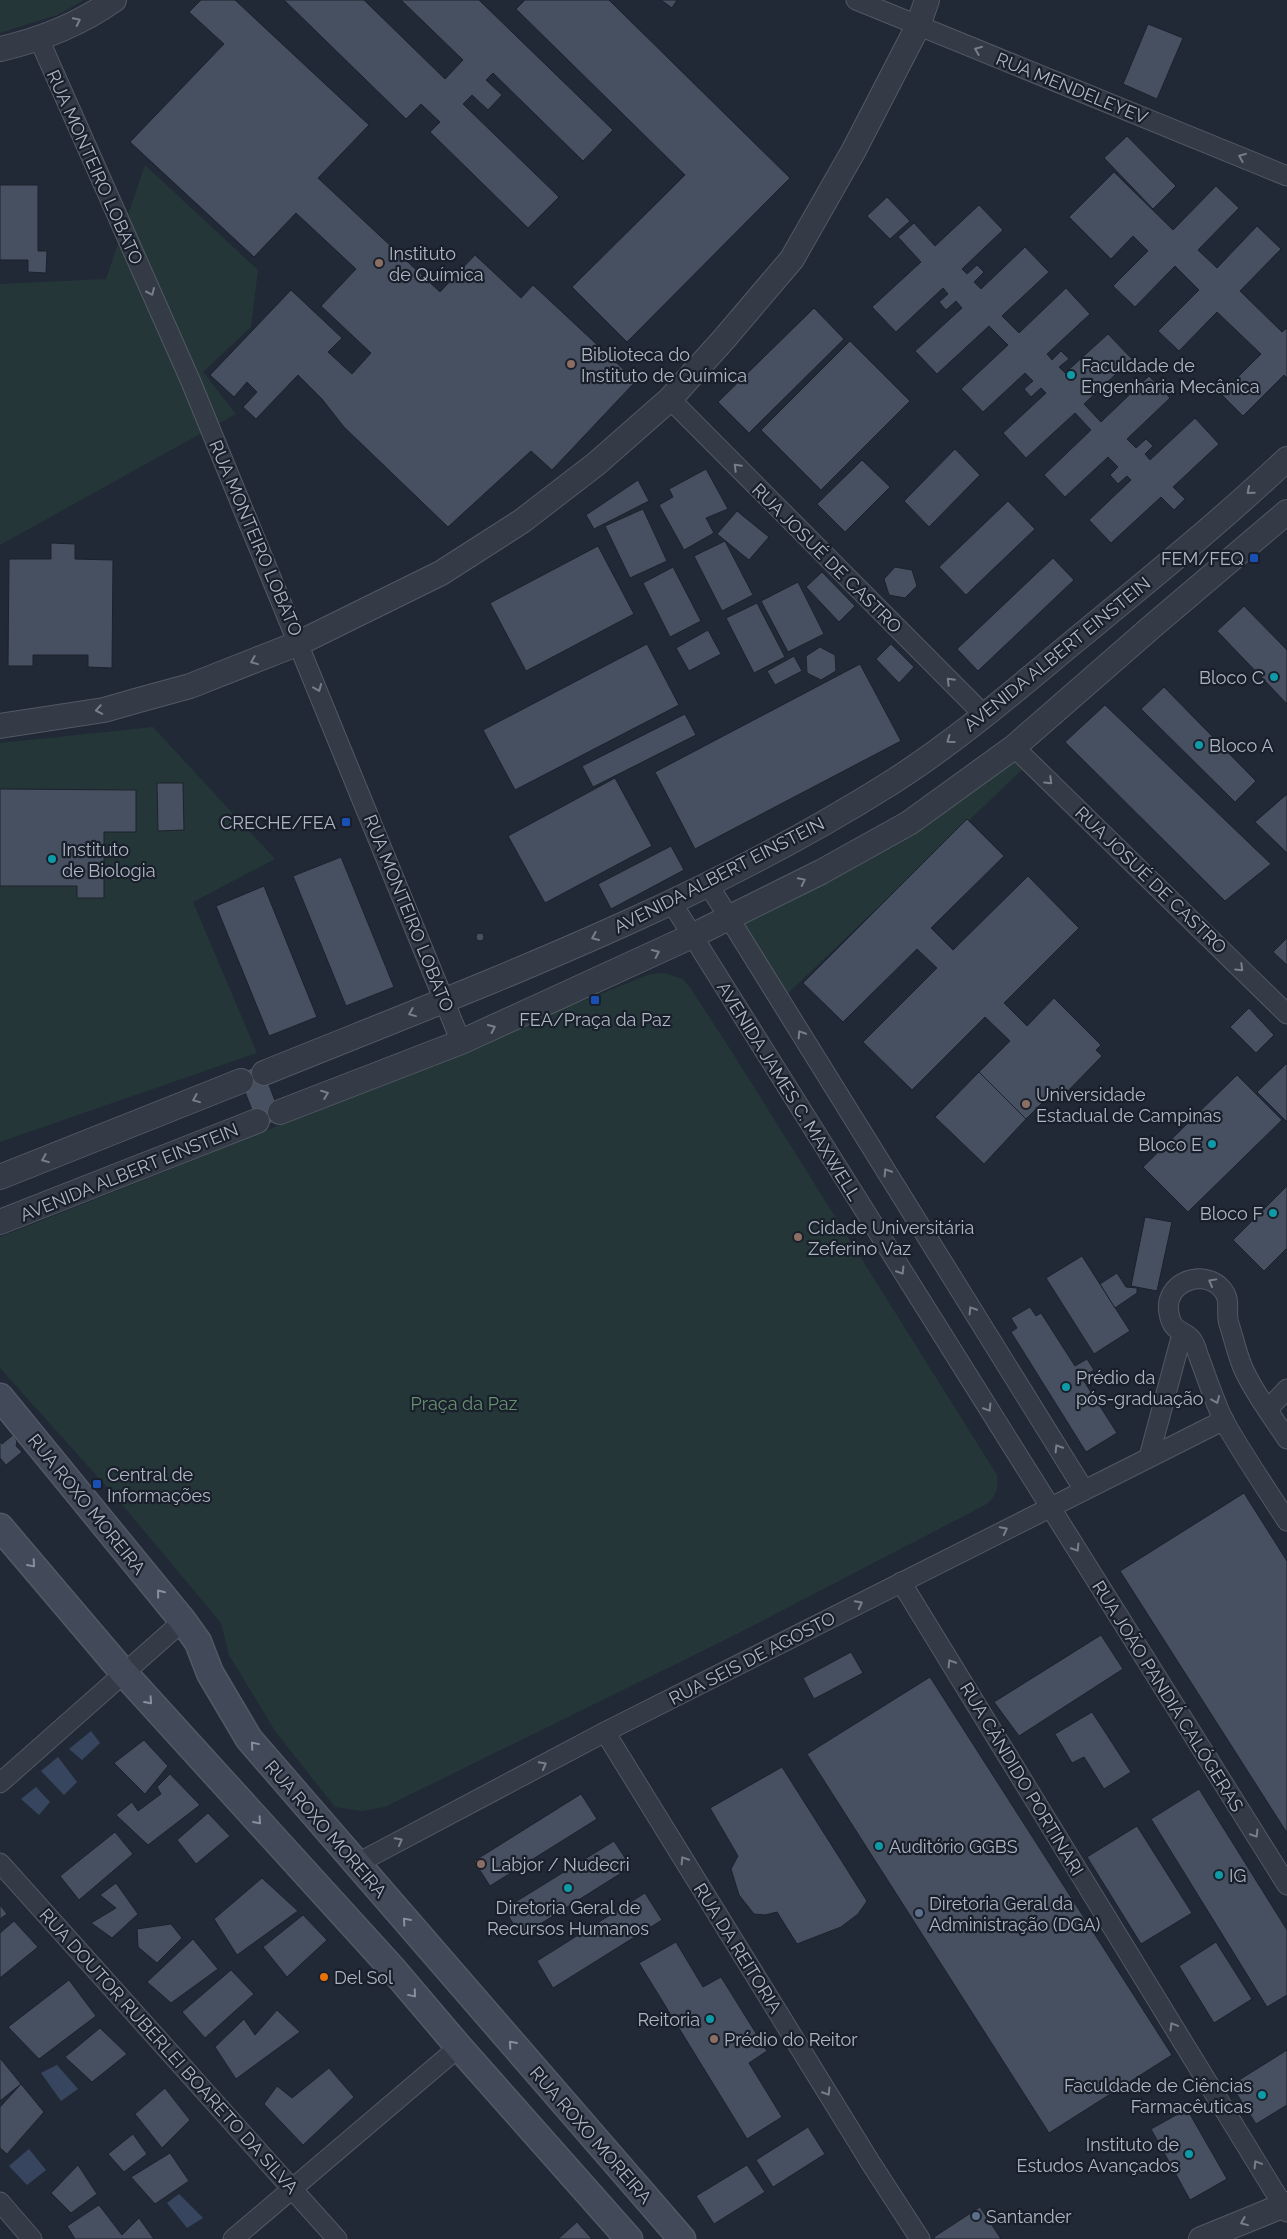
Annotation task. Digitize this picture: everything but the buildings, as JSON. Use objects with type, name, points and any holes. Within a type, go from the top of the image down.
[{"type":"main road","name":"RUA ROXO MOREIRA","points":[[0,1397],[183,1621],[198,1642],[210,1673],[249,1739],[682,2239]]},
{"type":"main road","points":[[0,1527],[123,1672],[391,1967],[459,2047],[629,2239]]},
{"type":"street","points":[[0,49],[39,39],[100,10],[114,0]]},
{"type":"street","name":"RUA MENDELEYEV","points":[[856,0],[1287,176]]},
{"type":"street","points":[[0,726],[104,710],[155,696],[190,686],[299,643],[441,573],[522,521],[596,464],[670,400],[792,259],[854,150],[918,26],[927,0]]},
{"type":"street","name":"RUA MONTEIRO LOBATO","points":[[39,39],[181,359],[461,1042]]},
{"type":"street","name":"RUA JOSUÉ DE CASTRO","points":[[670,400],[984,716]]},
{"type":"street","name":"AVENIDA ALBERT EINSTEIN","points":[[264,1073],[444,1000],[672,903],[783,846],[891,783],[984,716],[1129,597],[1287,459]]},
{"type":"street","points":[[280,1112],[461,1042],[692,936],[821,872],[909,823],[1014,746],[1168,612],[1287,512]]},
{"type":"street","name":"RUA JOSUÉ DE CASTRO","points":[[1014,746],[1287,1014]]},
{"type":"street","points":[[708,884],[1084,1490]]},
{"type":"street","name":"AVENIDA JAMES C. MAXWELL","points":[[672,903],[1050,1507]]},
{"type":"street","points":[[0,1177],[241,1081]]},
{"type":"street","name":"AVENIDA ALBERT EINSTEIN","points":[[0,1222],[257,1121]]},
{"type":"street","points":[[1287,1439],[1243,1368],[1228,1319],[1230,1309],[1228,1298],[1223,1290],[1215,1282],[1205,1278],[1194,1278],[1184,1281],[1173,1291],[1169,1300],[1168,1311],[1171,1322],[1187,1336],[1224,1420],[1287,1520]]},
{"type":"street","points":[[1149,1457],[1187,1336]]},
{"type":"street","points":[[1268,1409],[1287,1389]]},
{"type":"street","name":"RUA SEIS DE AGOSTO","points":[[356,1864],[606,1732],[1224,1420]]},
{"type":"street","name":"RUA JOÃO PANDIÁ CALÓGERAS","points":[[1050,1507],[1287,1886]]},
{"type":"street","name":"RUA CÂNDIDO PORTINARI","points":[[901,1582],[1286,2207]]},
{"type":"street","points":[[0,1783],[123,1672],[183,1621]]},
{"type":"street","name":"RUA DA REITORIA","points":[[606,1732],[920,2239]]},
{"type":"street","name":"RUA DOUTOR RUBERLEI BOARETO DA SILVA","points":[[0,1863],[337,2239]]},
{"type":"street","points":[[233,2239],[459,2047]]},
{"type":"street","points":[[0,2202],[32,2239]]},
{"type":"street","points":[[1200,2239],[1286,2207]]},
{"type":"green space","points":[[0,0],[84,0],[57,15],[0,33]]},
{"type":"green space","points":[[145,165],[258,270],[251,327],[203,372],[236,414],[0,545],[0,284],[106,279]]},
{"type":"green space","points":[[153,727],[275,859],[193,902],[257,1053],[0,1142],[0,743]]},
{"type":"green space","points":[[1014,747],[1030,762],[780,1001],[728,918]]},
{"type":"green space","name":"Praça da Paz","points":[[664,973],[683,979],[732,1052],[997,1475],[998,1484],[996,1492],[985,1505],[735,1635],[385,1807],[362,1811],[335,1807],[275,1731],[229,1655],[221,1623],[114,1495],[0,1368],[0,1237],[650,974]]},
{"type":"water","points":[[91,1731],[100,1743],[82,1760],[69,1749]]},
{"type":"water","points":[[58,1757],[77,1782],[64,1795],[41,1771]]},
{"type":"water","points":[[36,1787],[50,1802],[39,1815],[21,1799]]},
{"type":"water","points":[[57,2065],[78,2089],[61,2101],[41,2073]]},
{"type":"water","points":[[29,2149],[46,2170],[27,2185],[9,2166]]},
{"type":"water","points":[[179,2194],[203,2218],[187,2228],[167,2203]]},
{"type":"place","name":"Instituto de Química","points":[[379,263]]},
{"type":"place","name":"Biblioteca do Instituto de Química","points":[[571,364]]},
{"type":"place","name":"Faculdade de Engenharia Mecânica","points":[[1071,375]]},
{"type":"place","name":"FEM/FEQ","points":[[1254,558]]},
{"type":"place","name":"Bloco C","points":[[1274,677]]},
{"type":"place","name":"Bloco A","points":[[1199,745]]},
{"type":"place","name":"CRECHE/FEA","points":[[346,822]]},
{"type":"place","name":"Instituto de Biologia","points":[[52,859]]},
{"type":"place","name":"FEA/Praça da Paz","points":[[595,1000]]},
{"type":"place","name":"Universidade Estadual de Campinas","points":[[1026,1104]]},
{"type":"place","name":"Bloco E","points":[[1212,1144]]},
{"type":"place","name":"Bloco F","points":[[1273,1213]]},
{"type":"place","name":"Cidade Universitária Zeferino Vaz","points":[[798,1237]]},
{"type":"place","name":"Prédio da pós-graduação","points":[[1066,1387]]},
{"type":"place","name":"Central de Informações","points":[[97,1484]]},
{"type":"place","name":"Auditório GGBS","points":[[879,1846]]},
{"type":"place","name":"Labjor / Nudecri","points":[[481,1864]]},
{"type":"place","name":"IG","points":[[1219,1875]]},
{"type":"place","name":"Diretoria Geral de Recursos Humanos","points":[[568,1888]]},
{"type":"place","name":"Diretoria Geral da Administração (DGA)","points":[[919,1913]]},
{"type":"place","name":"Del Sol","points":[[324,1977]]},
{"type":"place","name":"Reitoria","points":[[710,2019]]},
{"type":"place","name":"Prédio do Reitor","points":[[714,2039]]},
{"type":"place","name":"Faculdade de Ciências Farmacêuticas","points":[[1262,2095]]},
{"type":"place","name":"Instituto de Estudos Avançados","points":[[1189,2154]]},
{"type":"place","name":"Santander","points":[[976,2216]]}]
